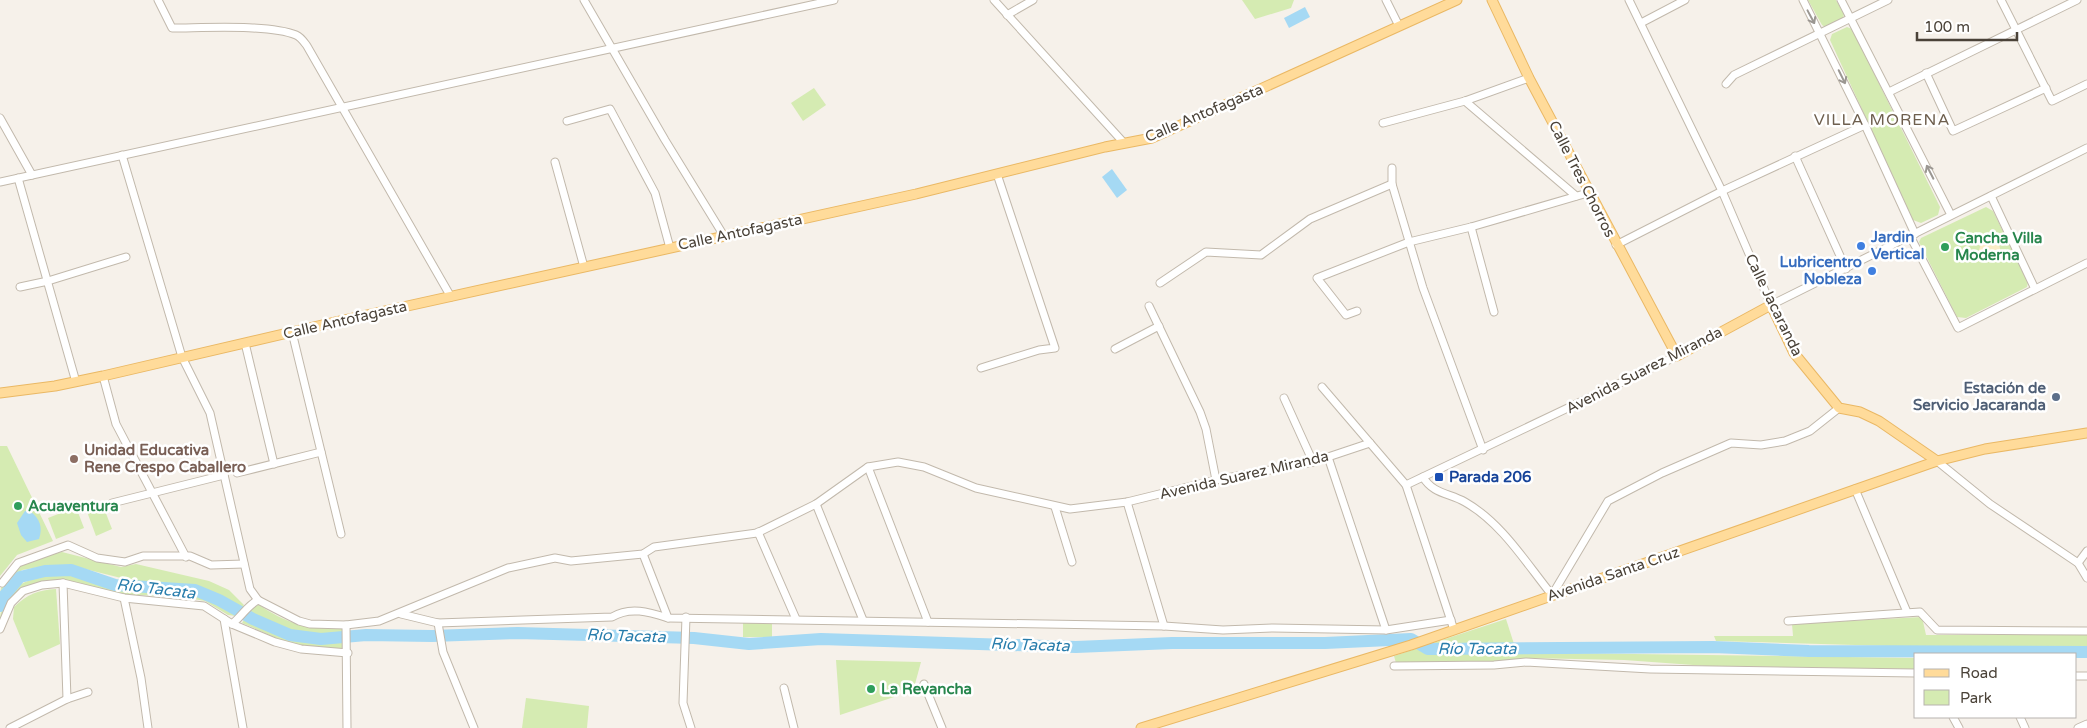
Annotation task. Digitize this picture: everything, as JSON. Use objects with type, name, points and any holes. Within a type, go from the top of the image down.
[{"type":"main road","name":"Calle Antofagasta","points":[[0,392],[76,382],[1152,138],[1188,124],[1457,0]]},
{"type":"main road","name":"Calle Tres Chorros","points":[[1492,0],[1529,78],[1591,192],[1616,245],[1676,356]]},
{"type":"main road","name":"Avenida Suarez Miranda","points":[[1676,356],[1771,305]]},
{"type":"main road","name":"Calle Jacaranda","points":[[1771,305],[1794,353],[1839,408]]},
{"type":"main road","points":[[1839,408],[1860,412],[1879,421],[1937,460]]},
{"type":"main road","name":"Avenida Santa Cruz","points":[[1141,728],[1411,645],[1937,460],[1985,449],[2087,433]]},
{"type":"street","points":[[158,0],[172,28],[243,28],[288,32],[299,36],[307,46],[451,297]]},
{"type":"street","points":[[584,0],[724,236]]},
{"type":"street","points":[[0,182],[834,0]]},
{"type":"street","points":[[994,0],[1124,143]]},
{"type":"street","points":[[1007,15],[1033,0]]},
{"type":"street","points":[[1386,0],[1399,26]]},
{"type":"street","name":"Calle Jacaranda","points":[[1629,0],[1722,191],[1771,305]]},
{"type":"street","points":[[1640,23],[1685,0]]},
{"type":"street","points":[[1802,0],[1865,125],[1913,235],[1958,328],[2087,263]]},
{"type":"street","points":[[1841,0],[1952,215]]},
{"type":"street","points":[[1726,84],[1734,75],[1888,0]]},
{"type":"street","points":[[2001,0],[2052,101],[2087,84]]},
{"type":"street","points":[[1889,92],[2077,0]]},
{"type":"street","points":[[1926,74],[1953,131],[2046,88]]},
{"type":"street","points":[[1383,123],[1465,101],[1529,78]]},
{"type":"street","points":[[1465,101],[1576,196]]},
{"type":"street","points":[[568,122],[610,109],[655,193],[670,248]]},
{"type":"street","points":[[0,118],[32,175]]},
{"type":"street","points":[[1616,245],[1722,191],[1865,125]]},
{"type":"street","name":"Avenida Suarez Miranda","points":[[1771,305],[2087,148]]},
{"type":"street","points":[[122,155],[182,357],[210,413],[250,589],[258,600],[249,604],[239,619],[232,624]]},
{"type":"street","points":[[1795,156],[1846,269]]},
{"type":"street","points":[[555,162],[584,267]]},
{"type":"street","points":[[1392,168],[1392,184],[1423,288],[1483,450]]},
{"type":"street","points":[[981,368],[1039,350],[1055,348],[997,174]]},
{"type":"street","points":[[18,178],[76,382]]},
{"type":"street","points":[[1160,282],[1206,252],[1261,255],[1310,219],[1392,184]]},
{"type":"street","points":[[1357,311],[1346,315],[1317,278],[1409,242],[1471,227],[1591,192]]},
{"type":"street","points":[[1991,196],[2035,289]]},
{"type":"street","points":[[1471,227],[1494,312]]},
{"type":"street","points":[[20,287],[48,281],[126,257]]},
{"type":"street","points":[[1149,306],[1206,429],[1216,480]]},
{"type":"street","points":[[1115,349],[1159,326]]},
{"type":"street","points":[[292,332],[340,534]]},
{"type":"street","points":[[245,343],[274,464]]},
{"type":"street","name":"Avenida Suarez Miranda","points":[[1406,485],[1483,450],[1676,356]]},
{"type":"street","points":[[103,376],[116,424],[186,557]]},
{"type":"street","points":[[1322,387],[1406,485],[1454,630]]},
{"type":"street","points":[[1284,398],[1313,462]]},
{"type":"street","points":[[1424,477],[1429,487],[1464,502],[1489,518],[1552,595],[1608,501],[1662,473],[1731,443],[1761,445],[1785,441],[1810,431],[1839,408]]},
{"type":"street","name":"Avenida Suarez Miranda","points":[[258,600],[299,621],[324,626],[346,628],[379,621],[401,614],[508,568],[555,558],[572,561],[642,554],[654,547],[758,532],[816,504],[868,467],[898,462],[924,467],[976,488],[1055,507],[1078,508],[1127,502],[1216,480],[1313,462],[1370,443]]},
{"type":"street","points":[[237,473],[321,452]]},
{"type":"street","points":[[1328,457],[1386,630]]},
{"type":"street","points":[[1937,460],[1990,504],[2078,563],[2087,578]]},
{"type":"street","points":[[868,467],[928,622]]},
{"type":"street","points":[[112,503],[224,475]]},
{"type":"street","points":[[1855,489],[1907,612]]},
{"type":"street","points":[[1127,502],[1164,626]]},
{"type":"street","points":[[816,504],[863,620]]},
{"type":"street","points":[[1055,507],[1072,562]]},
{"type":"street","points":[[758,532],[796,619]]},
{"type":"street","points":[[2,583],[18,563],[68,545],[97,558],[125,562],[143,556],[190,556],[211,566],[244,564]]},
{"type":"street","points":[[2078,563],[2087,551]]},
{"type":"street","points":[[642,554],[668,618]]},
{"type":"street","points":[[63,583],[67,699]]},
{"type":"street","points":[[0,629],[11,603],[23,591],[42,585],[63,583],[124,598],[173,601],[204,606],[232,624],[275,642],[301,649],[348,653]]},
{"type":"street","points":[[124,598],[141,678],[148,728]]},
{"type":"street","points":[[401,614],[438,623],[612,617],[621,611],[646,611],[668,618],[1164,626],[1223,630],[1273,628],[1386,630],[1451,620]]},
{"type":"street","points":[[1788,621],[1920,612],[1937,630],[2087,631]]},
{"type":"street","points":[[686,617],[687,641],[683,702],[691,728]]},
{"type":"street","points":[[224,619],[244,728]]},
{"type":"street","points":[[438,623],[441,631],[443,652],[474,728]]},
{"type":"street","points":[[346,628],[348,653],[347,728]]},
{"type":"street","points":[[1394,666],[1494,665],[1526,662],[1650,669],[1914,673]]},
{"type":"street","points":[[924,684],[942,728]]},
{"type":"street","points":[[784,688],[794,728]]},
{"type":"street","points":[[10,728],[67,699],[88,692]]},
{"type":"street","points":[[2078,728],[2087,724]]},
{"type":"green space","points":[[1242,0],[1294,0],[1291,8],[1255,19]]},
{"type":"green space","points":[[1808,0],[1836,0],[1844,14],[1843,18],[1825,27]]},
{"type":"green space","points":[[1847,27],[1852,29],[1940,207],[1938,215],[1921,223],[1913,220],[1830,40],[1832,34]]},
{"type":"green space","points":[[814,88],[826,105],[803,121],[791,103]]},
{"type":"green space","points":[[1986,207],[1993,211],[2028,282],[2027,287],[1966,318],[1957,317],[1919,242],[1921,238]]},
{"type":"green space","name":"Acuaventura","points":[[0,446],[7,446],[53,541],[17,555],[0,576]]},
{"type":"green space","points":[[102,503],[112,529],[96,536],[86,509]]},
{"type":"green space","points":[[76,507],[84,528],[56,539],[48,518]]},
{"type":"green space","points":[[62,552],[121,567],[136,564],[209,581],[229,590],[244,605],[241,609],[196,588],[141,583],[69,565],[22,570],[0,598],[6,577],[20,564],[40,556]]},
{"type":"green space","points":[[71,574],[116,588],[193,593],[218,602],[239,614],[236,616],[228,615],[205,601],[182,597],[117,594],[68,581],[25,590],[0,624],[6,598],[14,589],[34,579]]},
{"type":"green space","points":[[56,589],[60,644],[29,658],[13,619],[14,607],[34,594],[44,590]]},
{"type":"green space","points":[[259,605],[280,617],[299,624],[319,627],[344,627],[342,634],[305,633],[270,623],[248,611],[253,606]]},
{"type":"green space","points":[[1922,617],[1926,635],[2087,635],[2087,650],[2042,646],[1924,647],[1716,641],[1714,636],[1793,636],[1792,624]]},
{"type":"green space","points":[[245,618],[303,640],[342,641],[343,648],[311,648],[288,643],[242,623]]},
{"type":"green space","points":[[1506,619],[1514,644],[1430,644]]},
{"type":"green space","points":[[743,621],[772,622],[772,637],[743,637]]},
{"type":"green space","points":[[1421,647],[1425,651],[1914,658],[1914,669],[1707,666],[1624,660],[1527,658],[1494,662],[1396,663],[1394,656]]},
{"type":"green space","name":"La Revancha","points":[[836,660],[921,662],[915,684],[894,693],[894,697],[840,715]]},
{"type":"green space","points":[[526,698],[589,706],[587,728],[522,728]]},
{"type":"sand","points":[[1992,239],[1999,245],[2000,253],[1991,258],[1981,257],[1978,253],[1981,244]]},
{"type":"water","points":[[1305,7],[1310,17],[1289,28],[1284,18]]},
{"type":"water","points":[[1112,169],[1127,190],[1117,198],[1102,177]]},
{"type":"water","points":[[25,511],[30,511],[38,520],[41,527],[39,539],[27,542],[21,535],[17,523]]},
{"type":"waterway","name":"Río Tacata","points":[[0,606],[4,596],[20,577],[45,571],[71,570],[115,585],[195,590],[290,635],[321,639],[366,635],[432,636],[518,633],[694,638],[749,644],[821,639],[1076,647],[1172,643],[1325,643],[1411,639],[1428,649],[1713,647],[1809,651],[2087,652]]},
{"type":"place","name":"Jardin Vertical","points":[[1861,246]]},
{"type":"place","name":"Cancha Villa Moderna","points":[[1945,247]]},
{"type":"place","name":"Lubricentro Nobleza","points":[[1872,271]]},
{"type":"place","name":"Estación de Servicio Jacaranda","points":[[2056,397]]},
{"type":"place","name":"Unidad Educativa Rene Crespo Caballero","points":[[74,459]]},
{"type":"place","name":"Parada 206","points":[[1439,477]]},
{"type":"place","name":"Acuaventura","points":[[18,506]]},
{"type":"place","name":"La Revancha","points":[[871,689]]},
{"type":"district","name":"VILLA MORENA","points":[[1882,120]]}]
